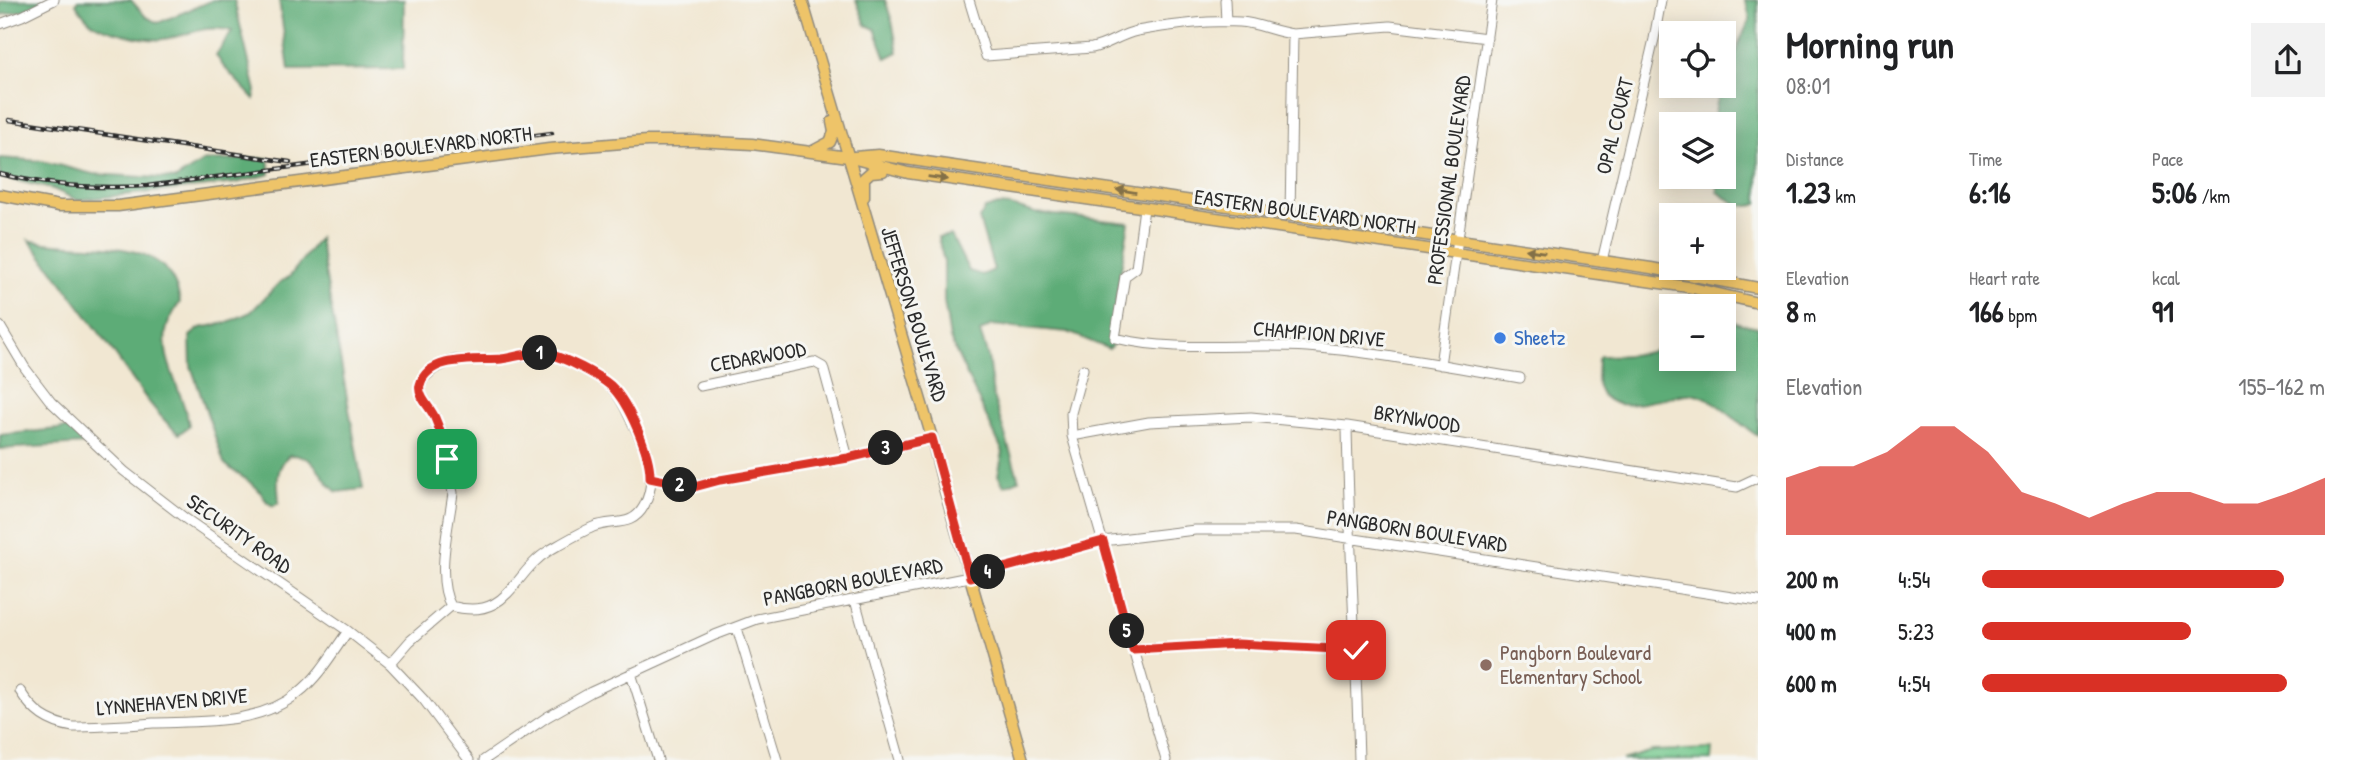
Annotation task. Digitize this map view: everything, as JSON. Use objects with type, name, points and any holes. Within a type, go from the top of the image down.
[{"type":"main road","name":"JEFFERSON BOULEVARD","points":[[802,0],[932,438],[1023,760]]},
{"type":"main road","points":[[812,152],[830,142],[834,132],[826,85]]},
{"type":"main road","name":"EASTERN BOULEVARD NORTH","points":[[0,195],[59,206],[118,206],[549,149],[647,141],[752,144],[848,157],[908,173],[1689,288],[1758,303]]},
{"type":"main road","name":"EASTERN BOULEVARD NORTH","points":[[848,157],[878,155],[1690,274],[1758,288]]},
{"type":"main road","points":[[865,217],[863,183],[867,175],[876,171],[908,173]]},
{"type":"main road","points":[[1144,208],[1154,202],[1203,209],[1216,205]]},
{"type":"main road","points":[[1203,216],[1220,214],[1277,223],[1286,221],[1290,216]]},
{"type":"main road","points":[[1524,264],[1592,266],[1602,261],[1613,268],[1689,288]]},
{"type":"street","points":[[0,24],[54,0]]},
{"type":"street","points":[[969,0],[986,56],[1102,46],[1135,31],[1226,22],[1252,24],[1293,34],[1390,26],[1487,38]]},
{"type":"street","points":[[1225,0],[1226,22]]},
{"type":"street","name":"PROFESSIONAL BOULEVARD","points":[[1440,365],[1492,0]]},
{"type":"street","name":"OPAL COURT","points":[[1602,261],[1661,0]]},
{"type":"street","points":[[1290,216],[1293,34]]},
{"type":"street","name":"CHAMPION DRIVE","points":[[1144,208],[1136,268],[1125,275],[1115,338],[1153,344],[1308,347],[1520,377]]},
{"type":"street","name":"SECURITY ROAD","points":[[0,326],[25,368],[51,402],[124,471],[186,519],[348,631],[390,664],[424,700],[469,760]]},
{"type":"street","points":[[541,353],[554,356],[589,372],[609,385],[619,396],[646,449],[650,478],[646,504],[626,523],[594,527],[546,552],[528,568],[512,591],[497,601],[470,610],[451,606],[446,598],[442,577],[452,484],[440,432],[435,417],[420,392],[420,385],[434,369],[454,360],[499,359],[541,353]]},
{"type":"street","name":"CEDARWOOD","points":[[699,386],[814,362],[823,367],[848,458]]},
{"type":"street","points":[[1083,369],[1071,412],[1072,436],[1166,760]]},
{"type":"street","name":"BRYNWOOD","points":[[1072,436],[1149,422],[1251,417],[1347,426],[1737,487],[1754,479]]},
{"type":"street","points":[[1347,426],[1359,760]]},
{"type":"street","points":[[650,478],[694,487],[848,458],[932,438]]},
{"type":"street","name":"PANGBORN BOULEVARD","points":[[484,760],[547,717],[631,673],[715,635],[770,616],[970,577],[1103,541],[1170,531],[1238,528],[1296,530],[1758,601]]},
{"type":"street","points":[[855,600],[900,760]]},
{"type":"street","points":[[390,664],[410,641],[451,606]]},
{"type":"street","points":[[737,628],[777,760]]},
{"type":"street","name":"LYNNEHAVEN DRIVE","points":[[20,691],[28,705],[42,717],[53,723],[73,727],[233,718],[270,710],[298,694],[314,678],[348,631]]},
{"type":"street","points":[[1133,650],[1238,644],[1356,650]]},
{"type":"street","points":[[631,673],[658,760]]},
{"type":"green space","points":[[45,0],[27,10],[0,15],[0,2]]},
{"type":"green space","points":[[78,0],[131,0],[146,17],[158,23],[213,0],[234,0],[256,91],[254,99],[216,55],[232,31],[214,28],[157,40],[138,37],[108,30],[91,22],[76,4]]},
{"type":"green space","points":[[279,0],[404,0],[403,69],[289,70]]},
{"type":"green space","points":[[856,0],[885,0],[898,52],[886,58],[875,29],[866,25]]},
{"type":"green space","points":[[1744,0],[1758,0],[1758,204],[1752,206],[1737,204],[1718,192],[1718,189],[1736,189],[1736,112],[1715,112],[1718,98],[1736,98],[1736,54],[1750,19]]},
{"type":"green space","points":[[0,158],[42,161],[93,174],[176,179],[204,161],[268,158],[270,174],[236,183],[77,200],[53,189],[0,177]]},
{"type":"green space","points":[[998,205],[1036,213],[1129,223],[1117,292],[1112,345],[1109,349],[1068,332],[992,325],[980,332],[988,357],[993,396],[1019,480],[1004,486],[998,475],[1003,452],[950,339],[944,301],[944,262],[938,237],[951,235],[969,271],[982,275],[994,270],[979,219],[985,209]]},
{"type":"green space","points":[[319,238],[363,489],[337,492],[313,462],[289,455],[279,471],[279,502],[274,506],[254,485],[224,463],[191,366],[190,336],[200,328],[226,323],[251,312],[279,283],[290,276]]},
{"type":"green space","points":[[29,240],[50,244],[120,248],[159,263],[172,279],[180,302],[167,327],[165,339],[169,363],[189,426],[179,434],[161,416]]},
{"type":"green space","points":[[1736,322],[1758,327],[1758,436],[1710,400],[1695,394],[1628,405],[1605,398],[1598,387],[1600,356],[1659,348],[1659,371],[1736,371]]},
{"type":"green space","points":[[67,428],[87,444],[0,449],[0,435]]},
{"type":"green space","points":[[1712,749],[1711,760],[1622,760],[1652,751]]},
{"type":"railway","points":[[9,120],[290,162]]},
{"type":"railway","points":[[0,174],[73,186],[147,186],[552,133]]},
{"type":"place","name":"Sheetz","points":[[1500,338]]},
{"type":"place","name":"Pangborn Boulevard Elementary School","points":[[1486,665]]},
{"type":"route","points":[[447,459],[435,417],[420,392],[420,385],[428,373],[454,360],[547,354],[601,379],[619,396],[646,449],[650,478],[694,487],[848,458],[932,438],[970,577],[1103,541],[1133,650],[1238,644],[1356,650]]}]
